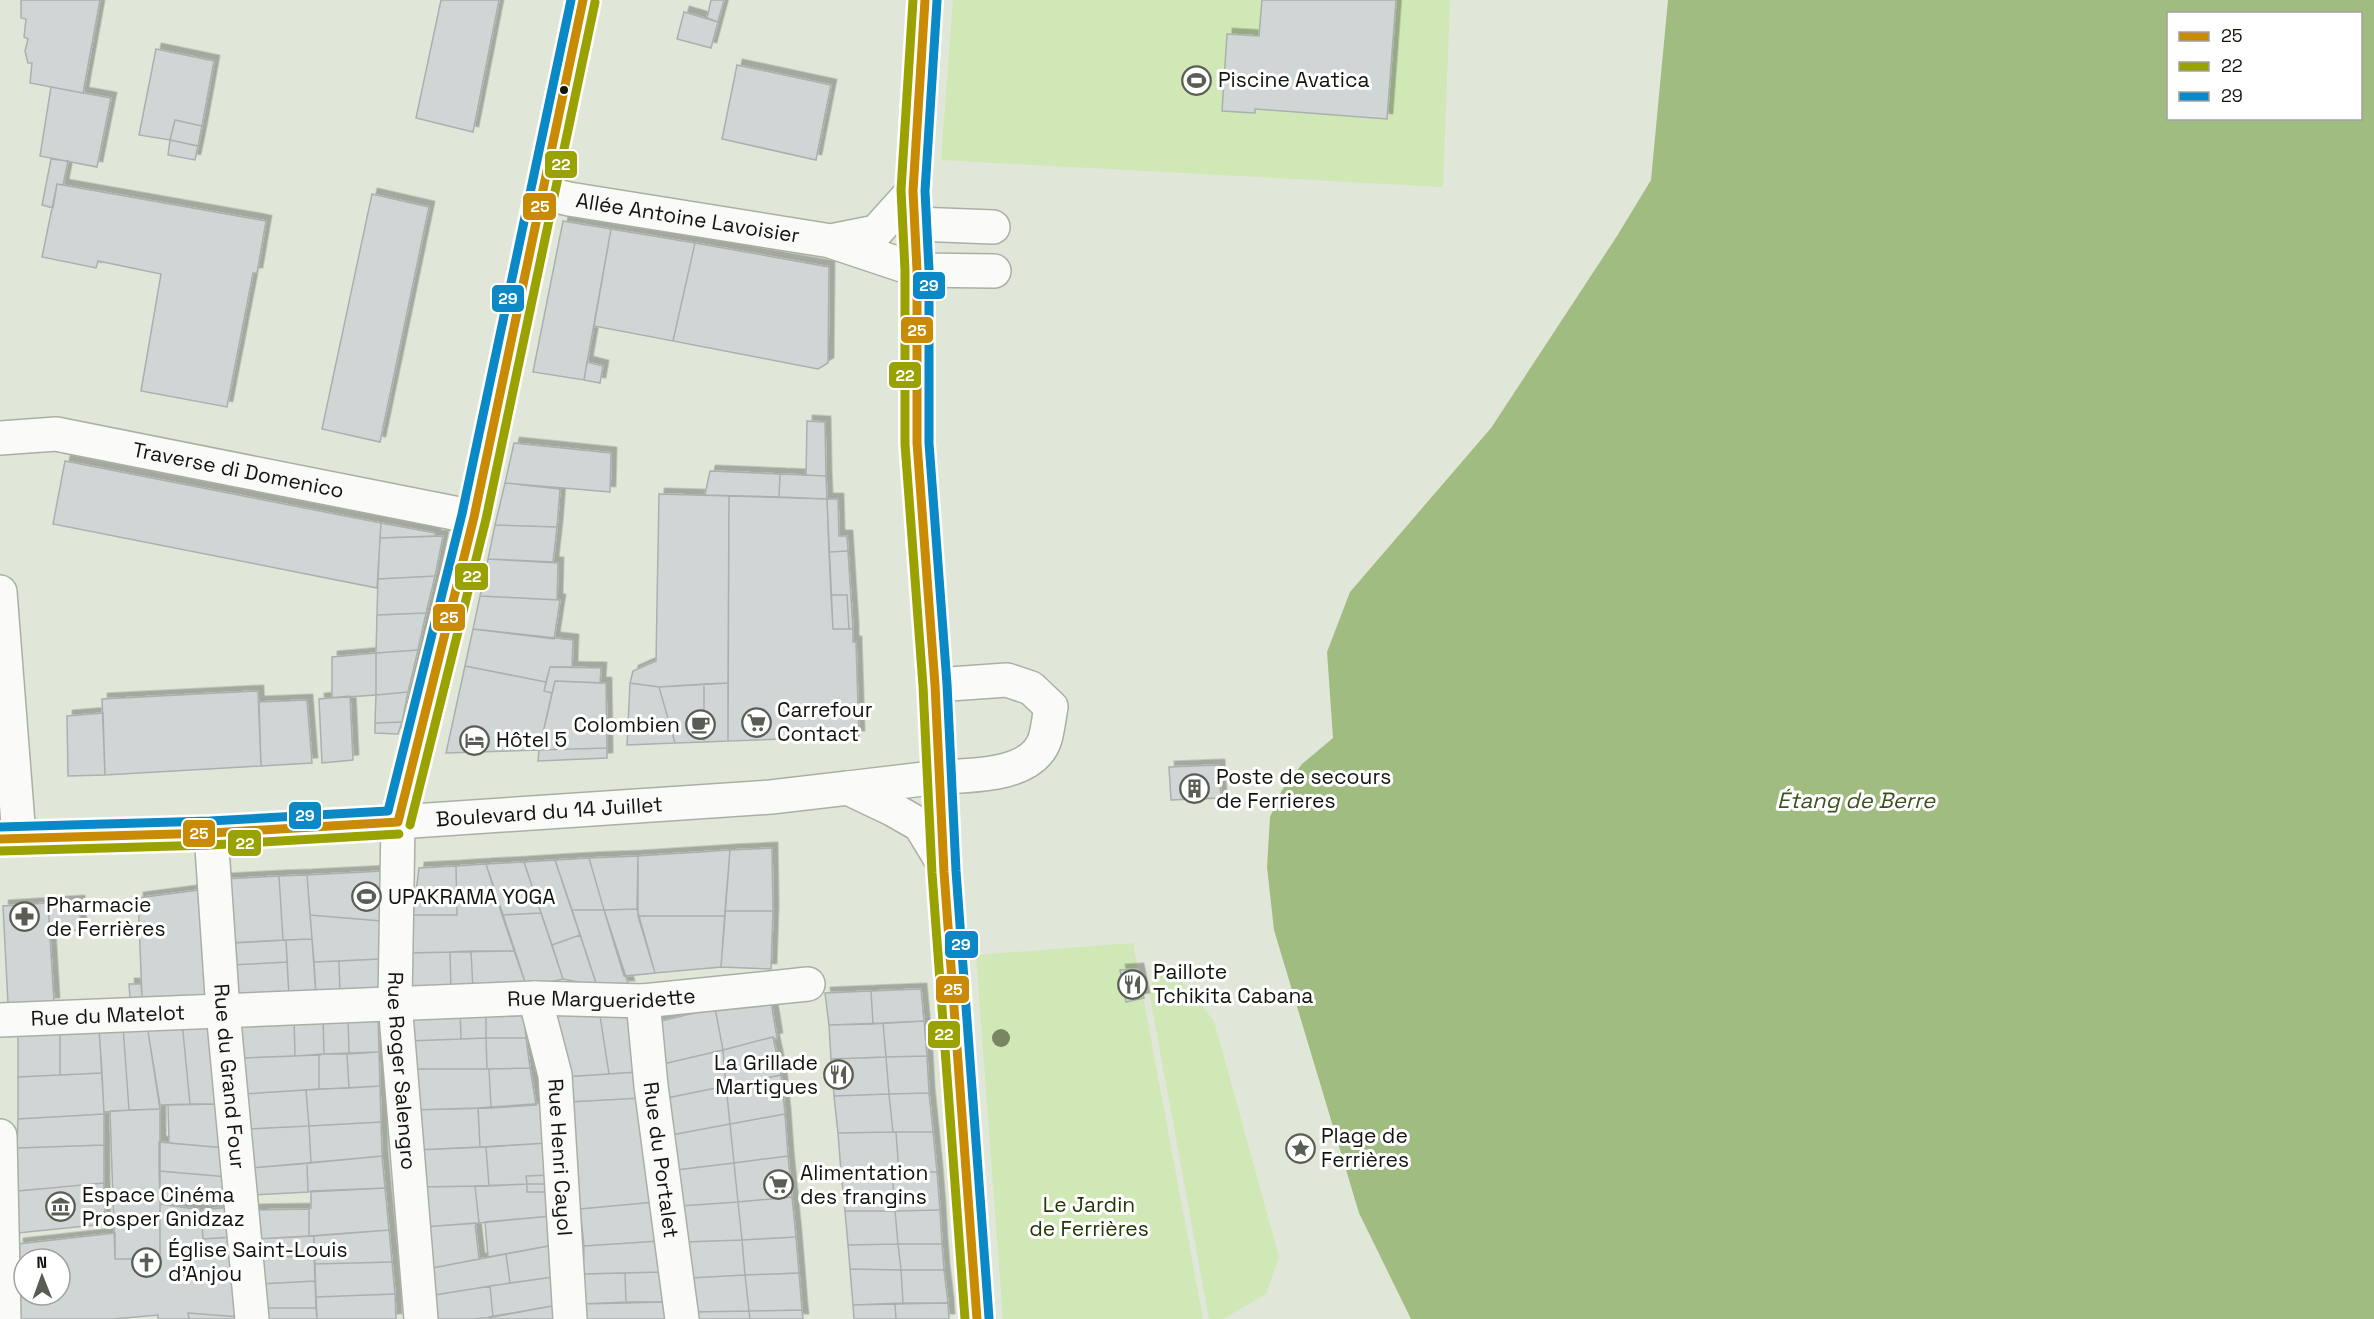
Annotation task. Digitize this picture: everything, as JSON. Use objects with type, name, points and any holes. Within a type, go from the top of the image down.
[{"type":"street","name":"Rue Roger Salengro","points":[[421,1319],[395,1003],[398,822],[474,517],[584,0]]},
{"type":"street","points":[[925,0],[913,191],[917,270],[916,443],[935,685],[944,864],[977,1319]]},
{"type":"street","name":"Allée Antoine Lavoisier","points":[[831,242],[876,232],[913,191]]},
{"type":"street","name":"Allée Antoine Lavoisier","points":[[544,193],[831,242],[917,270],[994,271]]},
{"type":"street","points":[[916,224],[993,227]]},
{"type":"street","name":"Traverse di Domenico","points":[[0,438],[56,434],[474,517]]},
{"type":"street","points":[[0,592],[10,838]]},
{"type":"street","name":"Boulevard du 14 Juillet","points":[[10,838],[211,833],[771,797],[940,777],[995,774],[1029,760],[1045,741],[1051,707],[1031,688],[1007,680],[935,685]]},
{"type":"street","points":[[848,788],[920,825],[944,864]]},
{"type":"street","name":"Rue du Grand Four","points":[[211,833],[224,1011],[252,1319]]},
{"type":"street","name":"Rue Margueridette","points":[[395,1003],[535,998],[643,1001],[808,984]]},
{"type":"street","name":"Rue Henri Cayol","points":[[535,998],[555,1075],[570,1319]]},
{"type":"street","name":"Rue du Portalet","points":[[643,1001],[651,1086],[682,1319]]},
{"type":"street","name":"Rue du Matelot","points":[[0,1020],[395,1003]]},
{"type":"street","points":[[0,1136],[4,1319]]},
{"type":"green space","name":"Piscine Avatica","points":[[953,0],[1450,0],[1443,187],[941,160]]},
{"type":"green space","name":"Le Jardin de Ferrières","points":[[1133,943],[1203,1319],[1003,1319],[976,955]]},
{"type":"green space","points":[[1156,971],[1180,979],[1214,1021],[1279,1257],[1266,1294],[1223,1319],[1209,1319],[1149,991]]},
{"type":"water","name":"Étang de Berre","points":[[1668,0],[2374,0],[2374,1319],[1411,1319],[1359,1213],[1274,930],[1267,867],[1270,817],[1282,790],[1302,764],[1333,738],[1327,652],[1350,592],[1491,428],[1651,180]]},
{"type":"building","points":[[21,0],[100,0],[83,93],[30,83],[32,63],[28,63],[25,51],[28,39],[24,37],[26,19],[21,18]]},
{"type":"building","points":[[441,0],[499,0],[473,132],[416,118]]},
{"type":"building","points":[[711,0],[724,0],[718,22],[707,18]]},
{"type":"building","points":[[1262,0],[1396,0],[1387,119],[1255,109],[1255,113],[1222,111],[1227,34],[1259,36]]},
{"type":"building","points":[[684,12],[718,22],[711,48],[677,39]]},
{"type":"building","points":[[156,49],[214,61],[202,126],[175,120],[170,140],[139,135]]},
{"type":"building","points":[[737,65],[831,85],[816,160],[722,139]]},
{"type":"building","points":[[51,87],[111,98],[97,167],[40,156]]},
{"type":"building","points":[[175,120],[202,126],[198,146],[170,140]]},
{"type":"building","points":[[170,140],[198,146],[195,160],[168,155]]},
{"type":"building","points":[[51,159],[68,161],[63,185],[57,184],[53,208],[42,205]]},
{"type":"building","points":[[57,184],[266,221],[257,273],[253,273],[227,407],[141,391],[161,274],[98,261],[96,268],[42,257]]},
{"type":"building","points":[[372,194],[429,207],[380,442],[322,429]]},
{"type":"building","points":[[563,221],[611,229],[584,380],[533,372]]},
{"type":"building","points":[[611,229],[695,243],[673,341],[594,326]]},
{"type":"building","points":[[695,243],[829,267],[828,363],[818,369],[673,341]]},
{"type":"building","points":[[587,362],[603,366],[600,383],[584,380]]},
{"type":"building","points":[[807,421],[825,422],[826,476],[806,475]]},
{"type":"building","points":[[514,443],[611,453],[610,492],[505,483]]},
{"type":"building","points":[[65,461],[381,523],[377,588],[53,524]]},
{"type":"building","points":[[710,471],[780,474],[779,497],[705,495]]},
{"type":"building","points":[[780,474],[826,476],[827,499],[779,497]]},
{"type":"building","points":[[505,483],[560,489],[557,527],[495,525]]},
{"type":"building","points":[[659,494],[729,496],[728,683],[659,687],[630,683],[633,671],[656,661]]},
{"type":"building","points":[[729,496],[827,499],[833,629],[853,629],[853,642],[856,642],[859,736],[728,741]]},
{"type":"building","points":[[827,499],[838,499],[839,536],[847,536],[848,551],[829,552]]},
{"type":"building","points":[[381,523],[435,533],[435,536],[380,538]]},
{"type":"building","points":[[495,525],[557,527],[553,562],[488,559]]},
{"type":"building","points":[[443,536],[435,576],[378,579],[380,538]]},
{"type":"building","points":[[848,551],[853,629],[849,629],[847,595],[831,595],[829,552]]},
{"type":"building","points":[[488,559],[558,563],[557,600],[480,596]]},
{"type":"building","points":[[435,576],[426,613],[377,615],[378,579]]},
{"type":"building","points":[[831,595],[847,595],[849,629],[833,629]]},
{"type":"building","points":[[480,596],[560,600],[554,639],[473,629]]},
{"type":"building","points":[[426,613],[418,650],[376,653],[377,615]]},
{"type":"building","points":[[473,629],[573,640],[572,667],[550,667],[546,682],[465,666]]},
{"type":"building","points":[[418,650],[408,692],[376,695],[376,653]]},
{"type":"building","points":[[376,653],[376,695],[332,698],[332,657]]},
{"type":"building","points":[[465,666],[546,682],[544,691],[552,693],[539,750],[446,753]]},
{"type":"building","points":[[550,667],[601,668],[600,683],[555,681],[552,693],[544,691]]},
{"type":"building","points":[[555,681],[606,683],[607,748],[539,750]]},
{"type":"building","points":[[630,683],[659,687],[675,743],[627,745]]},
{"type":"building","points":[[728,683],[728,741],[704,742],[704,684]]},
{"type":"building","points":[[704,684],[704,742],[675,743],[659,687]]},
{"type":"building","points":[[258,691],[261,766],[105,775],[102,699]]},
{"type":"building","points":[[408,692],[402,722],[375,723],[376,695]]},
{"type":"building","points":[[350,696],[353,760],[322,763],[319,699]]},
{"type":"building","points":[[307,700],[312,763],[261,766],[259,702]]},
{"type":"building","points":[[103,713],[105,775],[68,776],[67,716]]},
{"type":"building","points":[[402,722],[398,734],[375,733],[375,723]]},
{"type":"building","points":[[607,748],[607,758],[538,761],[539,750]]},
{"type":"building","name":"Poste de secours de Ferrieres","points":[[1219,765],[1221,798],[1171,800],[1169,767]]},
{"type":"building","points":[[772,848],[773,911],[725,911],[730,850]]},
{"type":"building","points":[[730,850],[725,916],[638,916],[638,856]]},
{"type":"building","points":[[638,856],[637,909],[604,910],[589,858]]},
{"type":"building","points":[[589,858],[604,910],[572,910],[555,860]]},
{"type":"building","points":[[555,860],[580,935],[552,945],[524,862]]},
{"type":"building","points":[[524,862],[541,913],[502,915],[486,864]]},
{"type":"building","points":[[486,864],[515,951],[407,953],[413,915],[457,915],[456,866]]},
{"type":"building","points":[[456,866],[457,915],[413,915],[419,868]]},
{"type":"building","points":[[383,871],[381,921],[310,915],[307,875]]},
{"type":"building","points":[[307,875],[312,939],[283,940],[279,876]]},
{"type":"building","points":[[279,876],[283,940],[230,943],[225,879]]},
{"type":"building","points":[[206,889],[211,997],[142,997],[138,898]]},
{"type":"building","points":[[79,901],[81,930],[50,932],[48,903]]},
{"type":"building","points":[[48,903],[54,1003],[8,1004],[3,906]]},
{"type":"building","points":[[637,909],[655,973],[624,976],[604,910]]},
{"type":"building","points":[[572,910],[604,910],[629,986],[597,986]]},
{"type":"building","points":[[725,911],[773,911],[771,969],[721,967]]},
{"type":"building","points":[[541,913],[563,979],[527,988],[502,915]]},
{"type":"building","points":[[310,915],[381,921],[381,959],[314,962]]},
{"type":"building","points":[[638,916],[725,916],[721,967],[655,973]]},
{"type":"building","points":[[580,935],[597,986],[563,979],[552,945]]},
{"type":"building","points":[[312,939],[316,996],[289,996],[286,940]]},
{"type":"building","points":[[286,940],[287,962],[233,965],[232,943]]},
{"type":"building","points":[[471,951],[473,990],[451,991],[450,952]]},
{"type":"building","points":[[471,951],[515,951],[527,988],[473,990]]},
{"type":"building","points":[[450,952],[451,991],[408,992],[407,953]]},
{"type":"building","points":[[381,959],[379,993],[340,995],[339,961]]},
{"type":"building","points":[[339,961],[340,995],[316,996],[314,962]]},
{"type":"building","points":[[287,962],[289,996],[236,997],[233,965]]},
{"type":"building","name":"Paillote Tchikita Cabana","points":[[1138,969],[1144,998],[1126,1002],[1120,970]]},
{"type":"building","points":[[129,984],[141,984],[142,997],[130,998]]},
{"type":"building","points":[[921,989],[924,1021],[873,1024],[871,991]]},
{"type":"building","points":[[871,991],[873,1024],[829,1025],[825,993]]},
{"type":"building","points":[[770,996],[777,1038],[773,1037],[723,1050],[715,1008]]},
{"type":"building","points":[[523,1003],[526,1038],[486,1038],[486,1004]]},
{"type":"building","points":[[486,1004],[486,1038],[461,1039],[460,1005]]},
{"type":"building","points":[[715,1008],[723,1050],[663,1064],[657,1022]]},
{"type":"building","points":[[460,1010],[461,1039],[408,1041],[409,1012]]},
{"type":"building","points":[[554,1012],[600,1016],[609,1074],[563,1077]]},
{"type":"building","points":[[632,1013],[637,1072],[609,1074],[600,1016]]},
{"type":"building","points":[[378,1015],[379,1052],[349,1053],[348,1016]]},
{"type":"building","points":[[348,1016],[349,1053],[324,1054],[323,1017]]},
{"type":"building","points":[[323,1017],[324,1054],[295,1056],[294,1018]]},
{"type":"building","points":[[294,1018],[295,1056],[242,1058],[240,1020]]},
{"type":"building","points":[[211,1020],[219,1104],[190,1104],[182,1022]]},
{"type":"building","points":[[924,1021],[927,1056],[886,1057],[883,1023]]},
{"type":"building","points":[[182,1022],[190,1104],[160,1105],[147,1025]]},
{"type":"building","points":[[883,1023],[886,1057],[831,1059],[829,1025]]},
{"type":"building","points":[[147,1025],[160,1109],[129,1110],[123,1026]]},
{"type":"building","points":[[123,1026],[129,1110],[104,1112],[99,1028]]},
{"type":"building","points":[[99,1028],[102,1073],[60,1075],[60,1030]]},
{"type":"building","points":[[60,1030],[60,1075],[18,1077],[18,1033]]},
{"type":"building","points":[[773,1037],[781,1075],[726,1086],[723,1050]]},
{"type":"building","points":[[486,1038],[487,1069],[409,1069],[408,1041]]},
{"type":"building","points":[[486,1038],[526,1038],[530,1068],[487,1069]]},
{"type":"building","points":[[723,1050],[726,1086],[667,1098],[663,1064]]},
{"type":"building","points":[[379,1052],[380,1086],[349,1088],[347,1054]]},
{"type":"building","points":[[347,1054],[349,1088],[319,1089],[319,1055]]},
{"type":"building","points":[[319,1055],[319,1089],[243,1094],[242,1058]]},
{"type":"building","points":[[927,1056],[929,1093],[889,1094],[886,1057]]},
{"type":"building","points":[[886,1057],[889,1094],[834,1096],[831,1059]]},
{"type":"building","points":[[530,1068],[536,1105],[491,1108],[489,1069]]},
{"type":"building","points":[[409,1069],[489,1069],[491,1108],[412,1110]]},
{"type":"building","points":[[637,1072],[641,1098],[569,1102],[563,1077]]},
{"type":"building","points":[[102,1073],[104,1114],[18,1119],[18,1077]]},
{"type":"building","points":[[781,1075],[785,1114],[730,1124],[726,1086]]},
{"type":"building","points":[[380,1086],[381,1122],[309,1126],[306,1090]]},
{"type":"building","points":[[726,1086],[730,1124],[671,1135],[667,1098]]},
{"type":"building","points":[[306,1090],[309,1126],[248,1129],[243,1094]]},
{"type":"building","points":[[929,1093],[933,1132],[893,1132],[889,1094]]},
{"type":"building","points":[[889,1094],[893,1132],[838,1133],[834,1096]]},
{"type":"building","points":[[641,1098],[655,1202],[580,1209],[569,1102]]},
{"type":"building","points":[[547,1103],[548,1143],[480,1147],[478,1108]]},
{"type":"building","points":[[219,1104],[225,1148],[169,1143],[168,1105]]},
{"type":"building","points":[[478,1108],[480,1147],[416,1150],[412,1110]]},
{"type":"building","points":[[160,1109],[160,1259],[115,1259],[110,1111]]},
{"type":"building","points":[[104,1114],[104,1145],[17,1148],[18,1119]]},
{"type":"building","points":[[785,1114],[788,1156],[734,1163],[730,1124]]},
{"type":"building","points":[[381,1122],[382,1156],[311,1163],[309,1126]]},
{"type":"building","points":[[730,1124],[734,1163],[676,1170],[671,1135]]},
{"type":"building","points":[[309,1126],[311,1163],[251,1168],[248,1129]]},
{"type":"building","points":[[896,1132],[933,1132],[937,1172],[899,1172]]},
{"type":"building","points":[[896,1132],[899,1172],[841,1172],[838,1133]]},
{"type":"building","points":[[159,1142],[225,1148],[228,1177],[159,1171]]},
{"type":"building","points":[[548,1143],[549,1175],[526,1176],[527,1184],[489,1186],[486,1147]]},
{"type":"building","points":[[104,1145],[104,1183],[18,1191],[17,1148]]},
{"type":"building","points":[[486,1147],[489,1186],[420,1187],[416,1150]]},
{"type":"building","points":[[382,1156],[385,1188],[308,1192],[307,1163]]},
{"type":"building","points":[[788,1156],[792,1197],[738,1202],[734,1163]]},
{"type":"building","points":[[307,1163],[308,1192],[253,1195],[251,1168]]},
{"type":"building","points":[[734,1163],[738,1202],[680,1206],[676,1170]]},
{"type":"building","points":[[159,1171],[228,1177],[230,1207],[160,1198]]},
{"type":"building","points":[[841,1172],[892,1172],[895,1211],[845,1211]]},
{"type":"building","points":[[892,1172],[937,1172],[940,1210],[895,1211]]},
{"type":"building","points":[[549,1175],[550,1184],[527,1184],[526,1176]]},
{"type":"building","name":"Espace Cinéma Prosper Gnidzaz","points":[[104,1183],[105,1224],[18,1233],[18,1191]]},
{"type":"building","points":[[527,1184],[527,1192],[550,1192],[551,1216],[479,1223],[475,1186]]},
{"type":"building","points":[[527,1184],[550,1184],[550,1192],[527,1192]]},
{"type":"building","points":[[475,1186],[479,1223],[423,1227],[420,1187]]},
{"type":"building","points":[[385,1188],[389,1230],[309,1236],[311,1191]]},
{"type":"building","points":[[792,1197],[796,1237],[742,1240],[738,1202]]},
{"type":"building","points":[[655,1202],[659,1241],[584,1246],[580,1209]]},
{"type":"building","points":[[738,1202],[742,1240],[685,1242],[680,1206]]},
{"type":"building","name":"Église Saint-Louis d'Anjou","points":[[160,1204],[201,1210],[203,1239],[233,1237],[239,1317],[188,1313],[189,1319],[158,1319],[158,1315],[113,1319],[20,1319],[20,1307],[72,1307],[72,1247],[18,1247],[18,1244],[115,1233],[115,1259],[160,1259]]},
{"type":"building","points":[[230,1207],[233,1237],[203,1239],[201,1210]]},
{"type":"building","points":[[309,1209],[309,1236],[256,1239],[253,1210]]},
{"type":"building","points":[[940,1210],[942,1244],[898,1244],[895,1211]]},
{"type":"building","points":[[845,1211],[895,1211],[898,1244],[848,1245]]},
{"type":"building","points":[[551,1216],[554,1245],[488,1257],[485,1222]]},
{"type":"building","points":[[475,1223],[479,1259],[427,1269],[423,1227]]},
{"type":"building","points":[[389,1230],[392,1262],[315,1264],[314,1236]]},
{"type":"building","points":[[314,1236],[314,1255],[257,1259],[256,1239]]},
{"type":"building","points":[[796,1237],[799,1273],[745,1275],[742,1240]]},
{"type":"building","points":[[742,1240],[745,1275],[689,1278],[685,1242]]},
{"type":"building","points":[[659,1241],[662,1272],[583,1274],[584,1246]]},
{"type":"building","points":[[898,1244],[942,1244],[944,1270],[901,1270]]},
{"type":"building","points":[[898,1244],[901,1270],[850,1269],[848,1245]]},
{"type":"building","points":[[554,1245],[553,1277],[510,1283],[506,1254]]},
{"type":"building","points":[[506,1254],[510,1283],[429,1296],[427,1269]]},
{"type":"building","points":[[314,1255],[315,1281],[260,1284],[257,1259]]},
{"type":"building","points":[[392,1262],[395,1294],[316,1297],[315,1264]]},
{"type":"building","points":[[850,1269],[901,1270],[903,1303],[853,1305]]},
{"type":"building","points":[[901,1270],[944,1270],[948,1303],[903,1303]]},
{"type":"building","points":[[662,1272],[667,1302],[626,1302],[625,1273]]},
{"type":"building","points":[[625,1273],[626,1302],[583,1304],[583,1274]]},
{"type":"building","points":[[799,1273],[802,1310],[749,1311],[745,1275]]},
{"type":"building","points":[[745,1275],[749,1311],[693,1312],[689,1278]]},
{"type":"building","points":[[553,1277],[558,1305],[493,1317],[490,1286]]},
{"type":"building","points":[[315,1281],[316,1308],[262,1308],[260,1284]]},
{"type":"building","points":[[490,1286],[493,1317],[431,1319],[429,1296]]},
{"type":"building","points":[[395,1294],[396,1319],[317,1319],[316,1297]]},
{"type":"building","points":[[667,1302],[669,1319],[583,1319],[583,1304]]},
{"type":"building","points":[[948,1303],[949,1319],[896,1319],[895,1304]]},
{"type":"building","points":[[895,1304],[896,1319],[854,1319],[853,1305]]},
{"type":"building","points":[[558,1305],[559,1319],[489,1319],[489,1317]]},
{"type":"building","points":[[262,1308],[316,1308],[317,1319],[262,1319]]},
{"type":"building","points":[[802,1310],[803,1319],[750,1319],[749,1311]]},
{"type":"building","points":[[749,1311],[750,1319],[694,1319],[693,1312]]},
{"type":"building","points":[[188,1313],[239,1317],[239,1319],[189,1319]]},
{"type":"transit line","name":"29","points":[[0,827],[210,821],[388,811],[462,514],[571,0]]},
{"type":"transit line","name":"25","points":[[398,822],[474,517],[583,0]]},
{"type":"transit line","name":"22","points":[[913,0],[901,190],[905,270],[905,444],[923,686],[932,873],[965,1319]]},
{"type":"transit line","name":"25","points":[[925,0],[913,191],[917,270],[917,443],[935,685],[944,872],[977,1319]]},
{"type":"transit line","name":"29","points":[[937,1],[925,191],[929,270],[929,443],[947,684],[956,871],[989,1318]]},
{"type":"transit line","name":"22","points":[[410,825],[486,519],[595,2]]},
{"type":"transit line","name":"25","points":[[0,839],[211,833],[398,822]]},
{"type":"transit line","name":"22","points":[[0,851],[211,845],[399,834]]},
{"type":"place","name":"Piscine Avatica","points":[[1197,80]]},
{"type":"place","name":"Carrefour Contact","points":[[756,722]]},
{"type":"place","name":"Colombien","points":[[701,725]]},
{"type":"place","name":"Hôtel 5","points":[[475,740]]},
{"type":"place","name":"Poste de secours de Ferrieres","points":[[1195,789]]},
{"type":"place","name":"UPAKRAMA YOGA","points":[[367,897]]},
{"type":"place","name":"Pharmacie de Ferrières","points":[[25,917]]},
{"type":"place","name":"Paillote Tchikita Cabana","points":[[1132,984]]},
{"type":"place","name":"La Grillade Martigues","points":[[839,1075]]},
{"type":"place","name":"Plage de Ferrières","points":[[1300,1148]]},
{"type":"place","name":"Alimentation des frangins","points":[[779,1185]]},
{"type":"place","name":"Espace Cinéma Prosper Gnidzaz","points":[[61,1207]]},
{"type":"place","name":"Église Saint-Louis d'Anjou","points":[[147,1262]]}]
